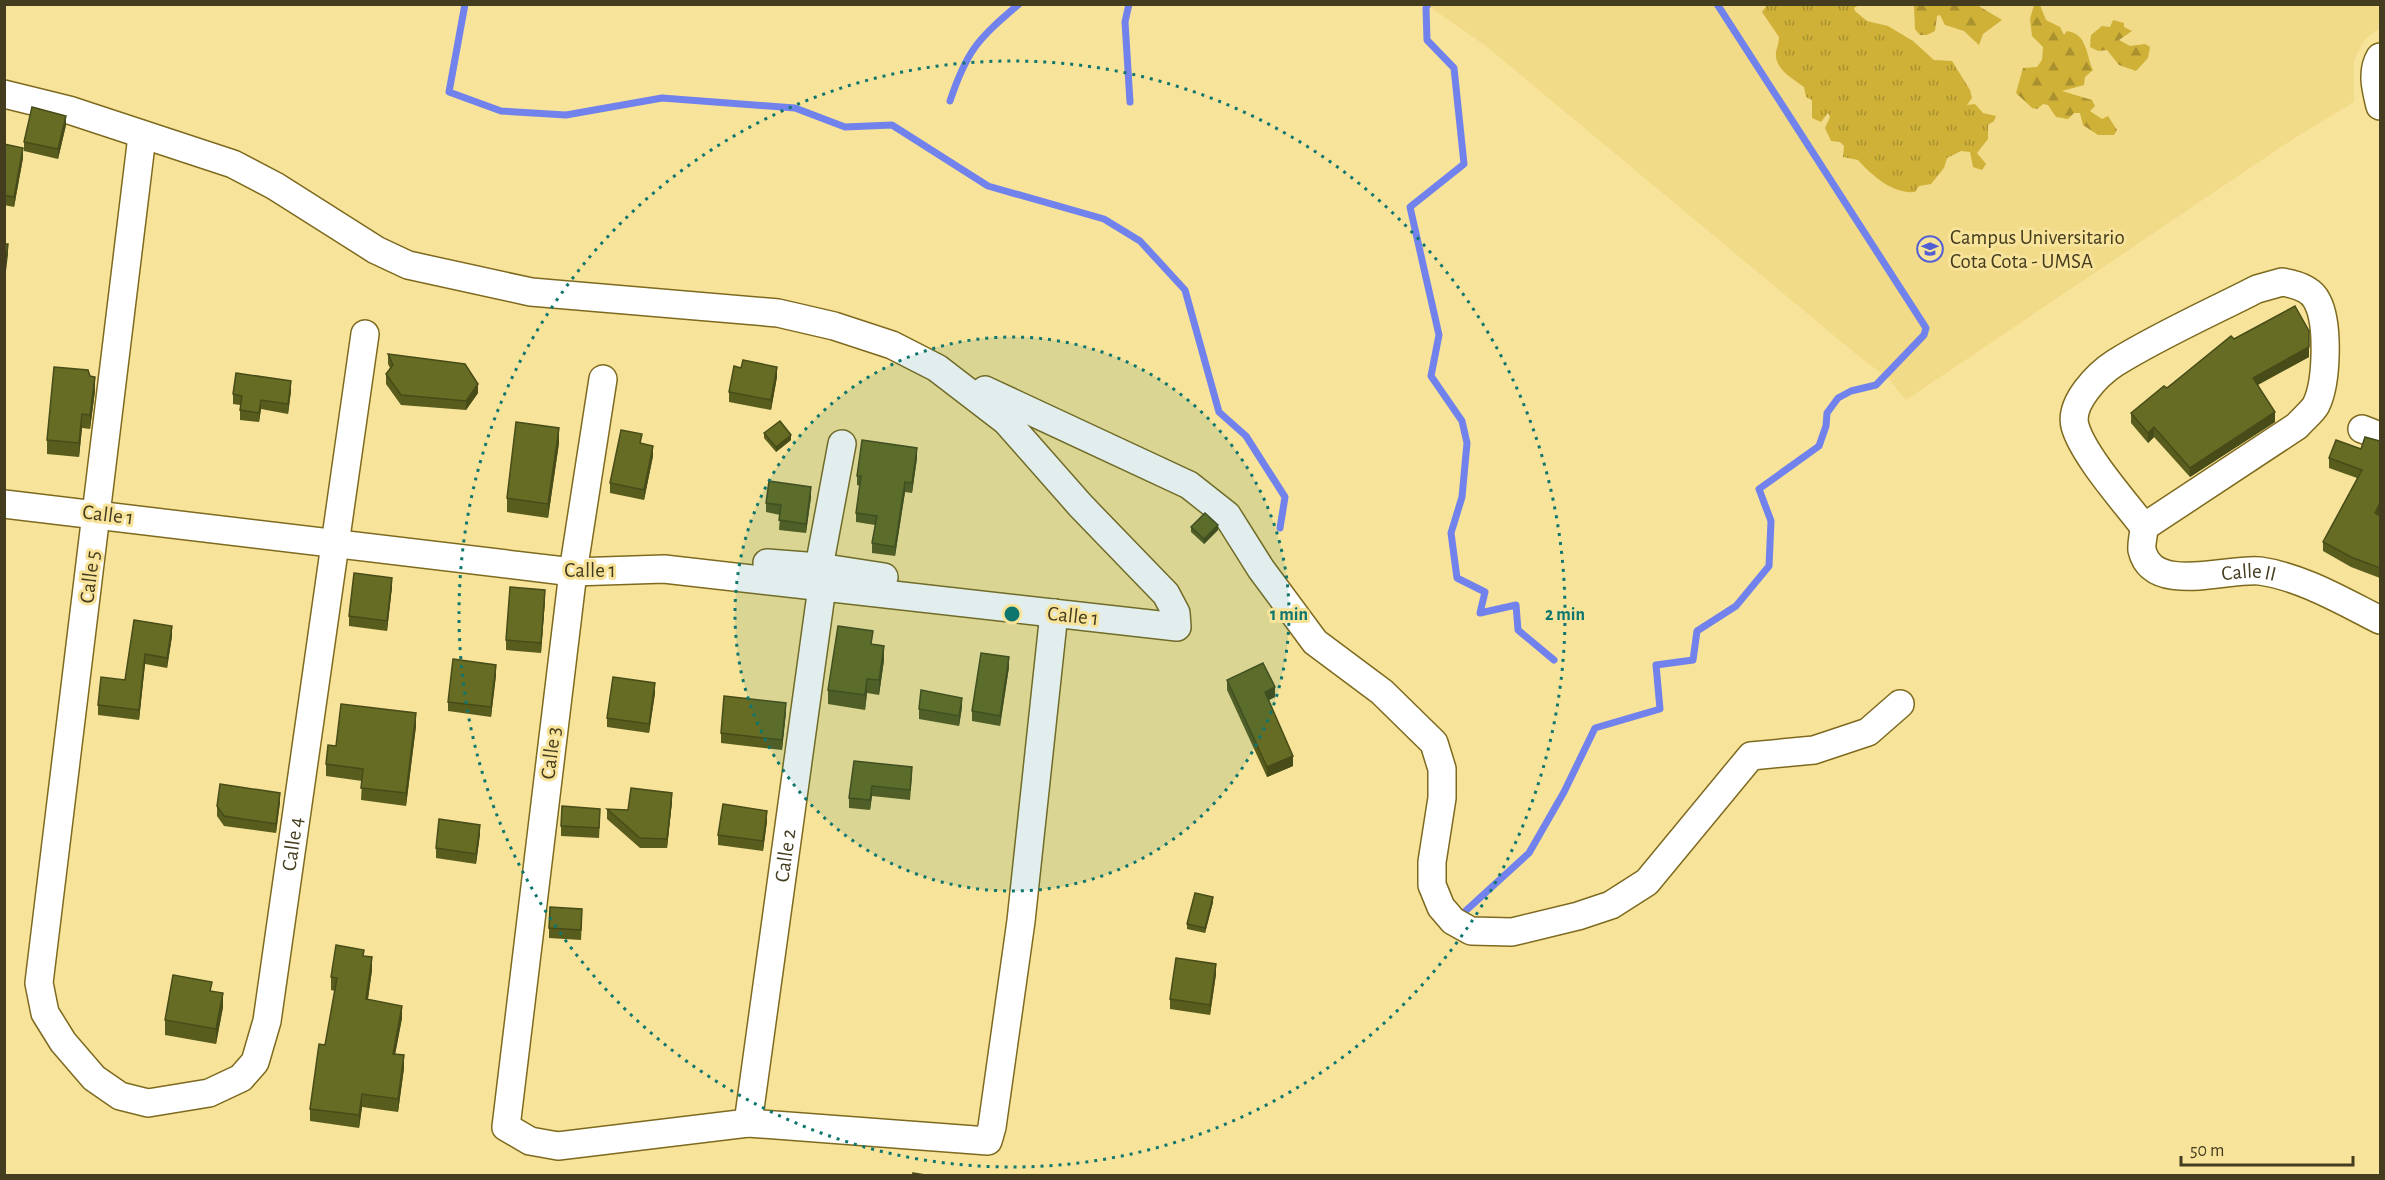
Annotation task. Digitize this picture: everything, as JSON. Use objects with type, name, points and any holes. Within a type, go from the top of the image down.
[{"type":"street","points":[[2380,57],[2375,73],[2380,106]]},
{"type":"street","points":[[4,94],[69,110],[142,136],[173,143],[233,164],[275,186],[376,250],[408,265],[531,292],[778,313],[834,326],[892,345],[1189,485],[1227,514],[1261,569],[1315,642],[1382,692],[1434,743],[1443,769],[1442,798],[1432,862],[1432,885],[1441,907],[1453,921],[1471,931],[1512,932],[1578,916],[1611,905],[1647,882],[1751,756],[1814,750],[1868,732],[1900,704]]},
{"type":"street","name":"Calle 5","points":[[39,983],[142,136]]},
{"type":"street","points":[[2282,282],[2301,286],[2317,299],[2324,325],[2324,379],[2315,405],[2297,426],[2145,527],[2081,442],[2074,423],[2077,408],[2089,387],[2114,364],[2257,289],[2282,282]]},
{"type":"street","name":"Calle 4","points":[[39,983],[45,1012],[63,1042],[94,1078],[120,1096],[148,1103],[209,1093],[241,1078],[255,1062],[267,1022],[365,334]]},
{"type":"street","name":"Calle 1","points":[[4,504],[573,572],[664,569],[748,562],[820,577],[919,584],[986,606],[1177,627],[1176,613],[1166,594],[1080,505],[1006,421],[937,368]]},
{"type":"street","name":"Calle 3","points":[[603,380],[573,572],[506,1127],[530,1141],[558,1146],[748,1123]]},
{"type":"street","name":"Calle 2","points":[[748,1123],[820,577],[842,444]]},
{"type":"street","name":"Calle II","points":[[2145,527],[2142,549],[2150,565],[2163,572],[2189,577],[2260,571],[2304,584],[2380,620]]},
{"type":"street","points":[[748,1123],[988,1141],[992,1127],[1021,921],[1054,614]]},
{"type":"shaded area","name":"Campus Universitario Cota Cota - UMSA","points":[[2380,4],[2380,28],[2365,39],[2354,60],[2354,102],[2293,139],[1906,400],[1887,377],[1862,359],[1486,46],[1427,5]]},
{"type":"green space","points":[[1767,5],[1859,5],[1854,8],[1855,11],[1867,21],[1888,26],[1913,41],[1934,60],[1952,61],[1970,90],[1972,98],[1967,105],[1975,104],[1983,113],[1996,116],[1994,121],[1988,125],[1988,139],[1977,153],[1986,164],[1982,170],[1973,167],[1970,152],[1961,151],[1947,158],[1944,168],[1931,184],[1919,186],[1915,192],[1906,192],[1882,182],[1858,160],[1843,157],[1844,146],[1840,142],[1831,141],[1825,128],[1830,117],[1828,113],[1821,122],[1812,118],[1812,100],[1806,97],[1804,87],[1785,73],[1778,64],[1776,52],[1779,37],[1762,12]]},
{"type":"green space","points":[[1914,5],[1977,5],[2002,20],[1983,34],[1979,45],[1964,31],[1945,25],[1940,15],[1937,16],[1935,31],[1927,35],[1920,35],[1915,29]]},
{"type":"green space","points":[[2034,5],[2040,5],[2046,20],[2060,27],[2064,35],[2067,31],[2074,33],[2083,41],[2093,70],[2085,77],[2084,85],[2062,91],[2092,100],[2095,106],[2090,111],[2102,119],[2108,116],[2117,130],[2114,135],[2098,135],[2083,125],[2080,113],[2074,113],[2068,119],[2056,117],[2048,105],[2043,104],[2037,109],[2032,108],[2016,93],[2023,68],[2037,67],[2042,60],[2043,47],[2032,36],[2030,19]]},
{"type":"green space","points":[[2113,20],[2124,23],[2124,27],[2132,31],[2119,40],[2130,46],[2145,44],[2150,47],[2148,58],[2136,71],[2119,65],[2107,50],[2098,51],[2090,47],[2091,35],[2102,26],[2110,27]]},
{"type":"building","points":[[32,107],[66,116],[58,149],[24,142]]},
{"type":"building","points":[[4,144],[23,148],[14,197],[4,195]]},
{"type":"building","points":[[4,244],[8,244],[4,278]]},
{"type":"building","points":[[2295,306],[2309,331],[2309,347],[2253,378],[2275,412],[2190,468],[2154,427],[2148,433],[2131,413],[2164,386],[2167,388],[2231,336],[2234,339]]},
{"type":"building","points":[[388,354],[465,364],[478,384],[466,401],[401,395],[386,374],[393,365]]},
{"type":"building","points":[[743,360],[777,367],[771,400],[729,392],[734,366],[741,368]]},
{"type":"building","points":[[54,367],[88,370],[90,376],[95,377],[90,415],[82,414],[79,443],[47,440]]},
{"type":"building","points":[[236,373],[291,381],[288,404],[261,400],[259,413],[240,410],[242,396],[233,394]]},
{"type":"building","points":[[780,421],[791,435],[776,447],[764,433]]},
{"type":"building","points":[[516,422],[559,428],[548,504],[507,498]]},
{"type":"building","points":[[621,430],[642,434],[640,443],[653,446],[644,490],[610,483]]},
{"type":"building","points":[[2365,437],[2380,441],[2380,503],[2375,513],[2380,516],[2380,568],[2351,557],[2323,542],[2362,470],[2329,458],[2336,440],[2361,449]]},
{"type":"building","points":[[862,440],[917,448],[912,483],[905,482],[895,547],[872,543],[877,516],[856,513],[861,476],[857,476]]},
{"type":"building","points":[[769,481],[811,487],[806,524],[779,520],[781,505],[766,503]]},
{"type":"building","points":[[1205,513],[1218,525],[1204,539],[1191,527]]},
{"type":"building","points":[[354,573],[392,578],[387,621],[349,616]]},
{"type":"building","points":[[510,587],[545,590],[541,643],[506,640]]},
{"type":"building","points":[[134,620],[172,626],[167,658],[145,654],[139,710],[98,705],[101,677],[125,680]]},
{"type":"building","points":[[838,626],[873,631],[871,644],[884,646],[879,680],[867,679],[865,695],[828,690]]},
{"type":"building","points":[[981,653],[1009,657],[1000,716],[972,711]]},
{"type":"building","points":[[453,659],[496,665],[491,707],[448,702]]},
{"type":"building","points":[[1263,663],[1275,687],[1265,692],[1293,756],[1267,767],[1227,680]]},
{"type":"building","points":[[613,677],[655,683],[649,724],[607,718]]},
{"type":"building","points":[[921,690],[962,698],[959,716],[919,709]]},
{"type":"building","points":[[724,696],[786,703],[782,740],[721,733]]},
{"type":"building","points":[[341,704],[416,713],[406,793],[361,788],[363,769],[326,764],[328,745],[336,746]]},
{"type":"building","points":[[854,761],[912,767],[910,790],[872,786],[870,800],[849,798]]},
{"type":"building","points":[[220,784],[280,793],[276,824],[224,816],[217,806]]},
{"type":"building","points":[[631,788],[672,793],[667,839],[640,838],[607,809],[628,810]]},
{"type":"building","points":[[723,804],[767,811],[763,841],[718,835]]},
{"type":"building","points":[[562,806],[600,809],[599,828],[561,826]]},
{"type":"building","points":[[439,819],[480,825],[476,854],[436,848]]},
{"type":"building","points":[[1195,893],[1213,897],[1205,928],[1187,924]]},
{"type":"building","points":[[550,907],[582,909],[581,930],[549,928]]},
{"type":"building","points":[[336,945],[364,950],[363,956],[372,957],[366,999],[402,1006],[393,1054],[404,1055],[398,1099],[362,1094],[359,1115],[310,1109],[319,1044],[325,1045],[337,978],[331,977]]},
{"type":"building","points":[[1176,958],[1216,964],[1210,1005],[1170,999]]},
{"type":"building","points":[[173,975],[212,982],[210,991],[223,993],[216,1029],[165,1020]]},
{"type":"building","points":[[913,1173],[931,1176],[913,1176]]},
{"type":"waterway","points":[[465,4],[449,92],[501,111],[566,115],[662,98],[795,108],[845,127],[892,125],[988,186],[1104,219],[1140,241],[1185,290],[1219,412],[1246,436],[1285,497],[1280,528]]},
{"type":"waterway","points":[[950,101],[968,57],[993,27],[1019,4]]},
{"type":"waterway","points":[[1129,4],[1125,22],[1130,102]]},
{"type":"waterway","points":[[1428,4],[1426,8],[1427,40],[1454,68],[1464,164],[1410,207],[1439,335],[1431,376],[1462,421],[1467,443],[1462,497],[1451,533],[1457,578],[1485,592],[1480,613],[1516,605],[1518,630],[1554,660]]},
{"type":"waterway","points":[[1460,916],[1529,853],[1564,792],[1595,728],[1660,709],[1656,665],[1693,660],[1697,631],[1736,606],[1769,566],[1771,521],[1759,489],[1819,446],[1826,426],[1827,413],[1838,398],[1851,391],[1876,385],[1924,335],[1926,328],[1717,4]]},
{"type":"place","name":"Campus Universitario Cota Cota - UMSA","points":[[1930,249]]}]
